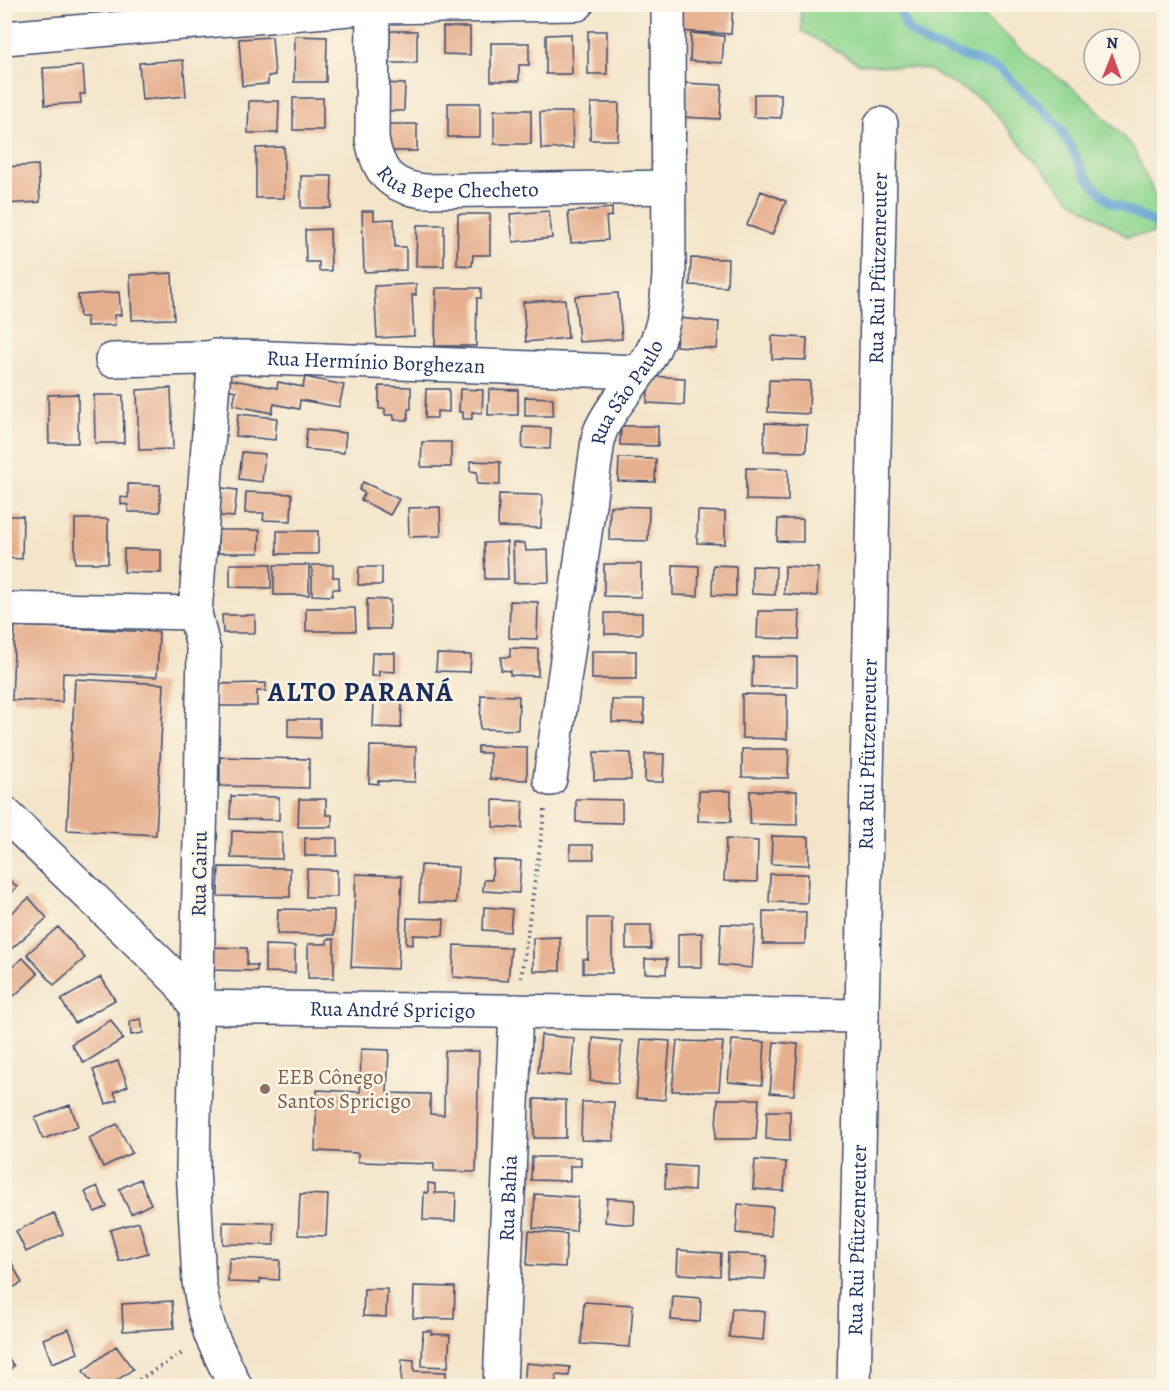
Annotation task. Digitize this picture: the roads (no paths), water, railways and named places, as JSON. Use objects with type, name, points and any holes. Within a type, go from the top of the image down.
[{"type":"street","points":[[4,38],[373,6],[578,4]]},
{"type":"street","name":"Rua São Paulo","points":[[550,779],[598,434],[605,418],[654,350],[667,306],[669,276],[668,4]]},
{"type":"street","name":"Rua Bepe Checheto","points":[[373,6],[372,139],[375,156],[381,170],[393,182],[407,189],[424,191],[669,187]]},
{"type":"street","name":"Rua Rui Pfützenreuter","points":[[854,1386],[880,124]]},
{"type":"street","name":"Rua Hermínio Borghezan","points":[[112,360],[215,357],[639,372]]},
{"type":"street","name":"Rua Cairu","points":[[215,357],[195,613],[204,651],[193,1168],[199,1282],[204,1311],[211,1335],[235,1386]]},
{"type":"street","points":[[4,609],[195,613]]},
{"type":"street","points":[[4,813],[180,983],[196,1007]]},
{"type":"street","name":"Rua André Spricigo","points":[[196,1007],[862,1016]]},
{"type":"street","name":"Rua Bahia","points":[[500,1386],[516,1011]]},
{"type":"waterway","points":[[898,4],[907,29],[928,44],[1000,69],[1058,125],[1088,179],[1110,202],[1164,227]]},
{"type":"place","name":"EEB Cônego Santos Spricigo","points":[[265,1089]]},
{"type":"district","name":"ALTO PARANÁ","points":[[361,692]]}]
